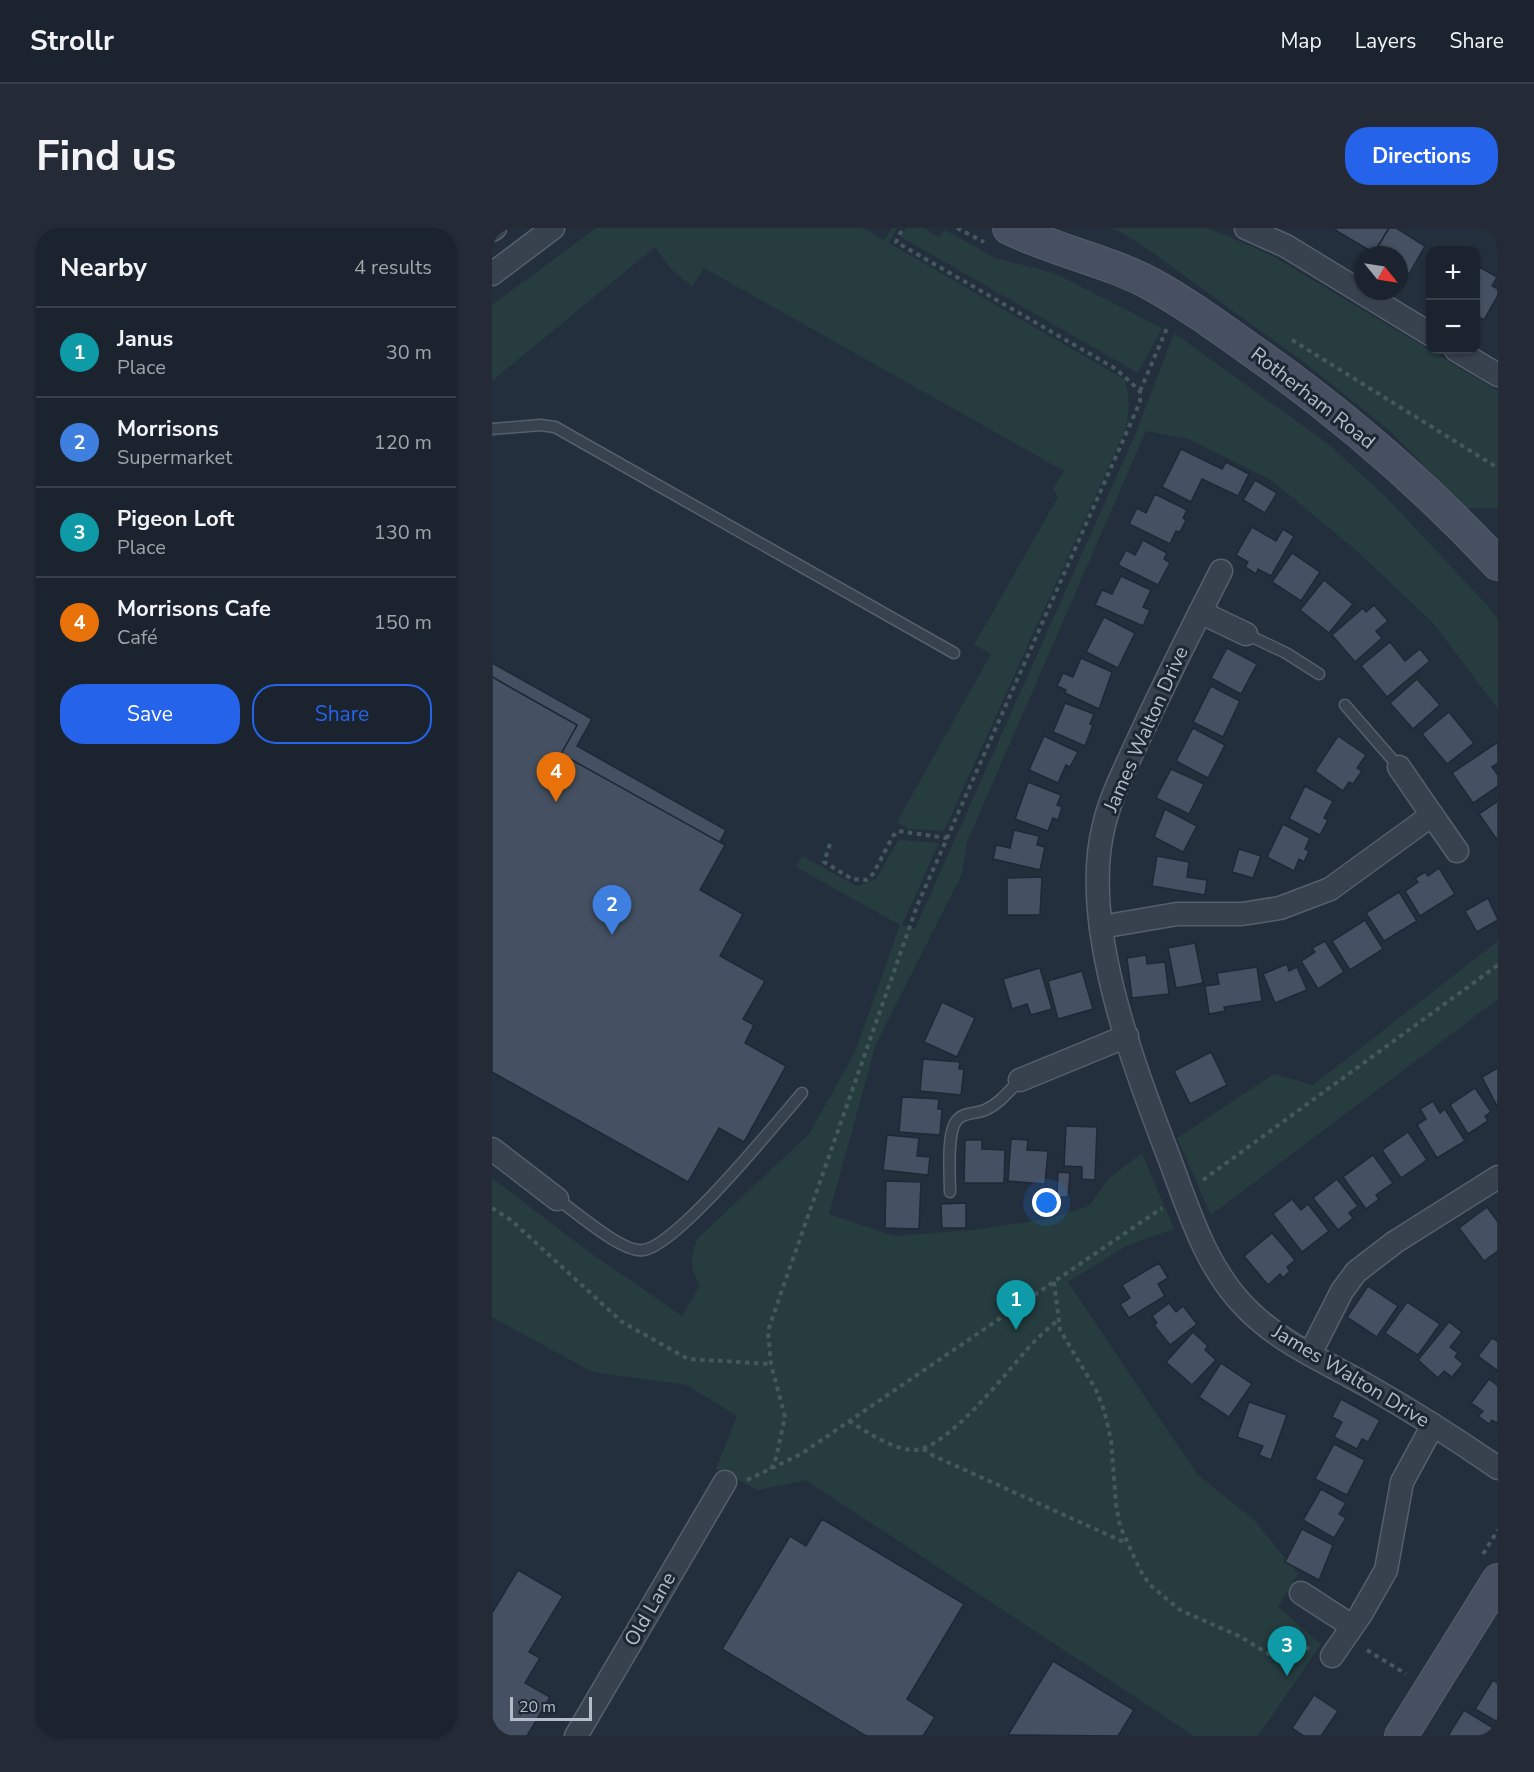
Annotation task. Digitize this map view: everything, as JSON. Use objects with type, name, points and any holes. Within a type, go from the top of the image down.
[{"type":"main road","name":"Rotherham Road","points":[[1060,228],[1105,264]]},
{"type":"main road","name":"Rotherham Road","points":[[998,236],[1038,242],[1105,264],[1151,284],[1181,302],[1327,405],[1399,466],[1495,554]]},
{"type":"main road","points":[[1401,1736],[1498,1580]]},
{"type":"street","points":[[492,274],[553,228]]},
{"type":"street","points":[[1246,228],[1291,237],[1426,331]]},
{"type":"street","points":[[1463,354],[1498,375]]},
{"type":"street","name":"James Walton Drive","points":[[1221,571],[1119,782],[1103,826],[1098,874],[1101,927],[1113,986],[1127,1036],[1150,1109],[1208,1259],[1246,1309],[1279,1338],[1433,1425],[1498,1468]]},
{"type":"street","points":[[1200,612],[1246,634]]},
{"type":"street","points":[[1399,767],[1457,852]]},
{"type":"street","points":[[1101,927],[1177,914],[1242,914],[1280,908],[1330,889],[1432,815]]},
{"type":"street","points":[[1020,1080],[1127,1036]]},
{"type":"street","points":[[492,1149],[557,1198]]},
{"type":"street","points":[[1310,1354],[1342,1291],[1356,1272],[1395,1242],[1498,1177]]},
{"type":"street","points":[[1332,1656],[1386,1570],[1402,1482],[1433,1425]]},
{"type":"street","name":"Old Lane","points":[[576,1736],[725,1482]]},
{"type":"street","points":[[1301,1593],[1349,1631]]},
{"type":"lane","points":[[492,429],[540,425],[555,427],[954,653]]},
{"type":"lane","points":[[1246,634],[1286,653],[1319,674]]},
{"type":"lane","points":[[1345,705],[1399,767]]},
{"type":"lane","points":[[950,1192],[951,1140],[954,1124],[960,1117],[983,1111],[997,1103],[1020,1080]]},
{"type":"lane","points":[[557,1198],[623,1246],[642,1250],[661,1241],[692,1215],[724,1183],[802,1093]]},
{"type":"path","points":[[903,228],[896,242],[1116,369],[1140,391]]},
{"type":"path","points":[[957,228],[998,236]]},
{"type":"path","points":[[771,1469],[776,1458],[785,1417],[771,1364],[768,1331],[917,906],[1140,402],[1140,391],[1171,319]]},
{"type":"path","points":[[1288,338],[1498,468]]},
{"type":"path","points":[[830,844],[824,862],[852,879],[866,880],[873,874],[893,836],[898,831],[948,838]]},
{"type":"path","points":[[725,1482],[750,1480],[801,1454],[1183,1194],[1498,965]]},
{"type":"path","points":[[492,1208],[511,1220],[622,1322],[688,1359],[771,1364]]},
{"type":"path","points":[[1054,1282],[1060,1330],[1096,1390],[1104,1410],[1114,1462],[1116,1504],[1126,1543],[1150,1585],[1180,1610],[1239,1636],[1282,1662],[1307,1648],[1332,1656]]},
{"type":"path","points":[[849,1421],[887,1442],[911,1450],[923,1449],[961,1421],[992,1391],[1032,1343],[1058,1319]]},
{"type":"path","points":[[923,1449],[1126,1543]]},
{"type":"path","points":[[1349,1631],[1430,1689]]},
{"type":"green space","points":[[596,228],[863,228],[884,240],[892,228],[897,228],[889,243],[1124,379],[1129,410],[1126,428],[944,831],[908,829],[897,822],[991,654],[974,645],[1058,497],[1053,489],[1064,471],[704,268],[692,287],[670,268],[655,247],[492,381],[492,305]]},
{"type":"green space","points":[[906,228],[924,228],[939,237],[945,230],[995,258],[1054,273],[1162,328],[1138,373],[901,237]]},
{"type":"green space","points":[[1113,228],[1208,228],[1271,255],[1426,348],[1426,354],[1436,354],[1498,391],[1498,508],[1465,508],[1391,432],[1309,366],[1142,245]]},
{"type":"green space","points":[[1174,333],[1327,443],[1385,496],[1485,603],[1498,619],[1498,709],[1434,624],[1358,552],[1271,480],[1188,439],[1146,431],[967,842],[962,874],[876,1044],[829,1214],[894,1236],[972,1230],[1048,1219],[1089,1206],[1108,1179],[1142,1153],[1174,1229],[1128,1245],[1068,1282],[1197,1474],[1254,1520],[1298,1574],[1278,1607],[1321,1644],[1258,1736],[1194,1736],[806,1480],[758,1490],[716,1469],[737,1416],[687,1385],[592,1372],[492,1317],[492,1178],[585,1249],[682,1316],[700,1285],[692,1267],[693,1251],[698,1238],[809,1134],[855,1052],[900,925],[796,867],[802,856],[857,886],[876,879],[897,842],[901,840],[939,843],[902,925],[915,929],[1137,430]]},
{"type":"green space","points":[[1498,941],[1498,999],[1211,1215],[1177,1138],[1274,1074],[1313,1085]]},
{"type":"building","points":[[1337,228],[1389,228],[1378,246],[1362,246],[1335,230]]},
{"type":"building","points":[[1389,228],[1396,228],[1425,246],[1409,274],[1408,246],[1378,246]]},
{"type":"building","points":[[1480,267],[1497,277],[1492,286],[1498,289],[1498,295],[1484,320],[1480,318]]},
{"type":"building","points":[[1181,449],[1222,469],[1226,462],[1249,474],[1238,496],[1202,479],[1191,502],[1162,487]]},
{"type":"building","points":[[1255,480],[1277,493],[1265,513],[1243,500]]},
{"type":"building","points":[[1155,494],[1187,510],[1183,518],[1186,520],[1180,532],[1176,531],[1170,544],[1129,524],[1137,508],[1146,513]]},
{"type":"building","points":[[1252,527],[1276,541],[1283,529],[1294,536],[1271,576],[1258,569],[1256,574],[1245,567],[1248,562],[1236,555]]},
{"type":"building","points":[[1143,540],[1167,553],[1164,559],[1170,563],[1158,585],[1118,565],[1126,550],[1135,555]]},
{"type":"building","points":[[1292,553],[1320,572],[1301,601],[1272,582]]},
{"type":"building","points":[[1121,576],[1151,590],[1143,607],[1150,610],[1143,626],[1095,605],[1102,590],[1112,594]]},
{"type":"building","points":[[1324,580],[1353,604],[1329,633],[1300,610]]},
{"type":"building","points":[[1374,605],[1388,621],[1376,631],[1382,638],[1355,662],[1332,635],[1363,608],[1366,612]]},
{"type":"building","points":[[1104,617],[1135,633],[1118,668],[1086,652]]},
{"type":"building","points":[[1390,642],[1405,661],[1420,649],[1430,661],[1387,697],[1361,666]]},
{"type":"building","points":[[1227,648],[1257,664],[1241,694],[1211,678]]},
{"type":"building","points":[[1081,658],[1112,672],[1099,709],[1065,693],[1066,690],[1057,686],[1063,673],[1073,677]]},
{"type":"building","points":[[492,663],[592,719],[577,746],[726,830],[719,843],[561,754],[577,725],[492,677]]},
{"type":"building","points":[[492,677],[577,725],[561,754],[725,845],[700,890],[743,914],[720,956],[765,981],[743,1019],[754,1025],[745,1043],[786,1066],[744,1142],[719,1128],[688,1182],[492,1072]]},
{"type":"building","points":[[1417,679],[1440,705],[1413,729],[1390,703]]},
{"type":"building","points":[[1211,686],[1240,701],[1223,737],[1193,722]]},
{"type":"building","points":[[1065,703],[1094,714],[1090,724],[1093,725],[1085,746],[1053,732]]},
{"type":"building","points":[[1449,712],[1474,743],[1447,764],[1422,734]]},
{"type":"building","points":[[1193,728],[1225,745],[1208,778],[1176,761]]},
{"type":"building","points":[[1044,736],[1078,752],[1070,767],[1066,765],[1058,783],[1029,770]]},
{"type":"building","points":[[1338,736],[1366,755],[1357,768],[1362,771],[1353,784],[1349,782],[1343,791],[1315,771]]},
{"type":"building","points":[[1498,742],[1498,763],[1492,767],[1498,775],[1498,786],[1473,803],[1452,773]]},
{"type":"building","points":[[1171,769],[1204,784],[1189,814],[1156,798]]},
{"type":"building","points":[[1028,782],[1061,795],[1057,805],[1062,807],[1058,820],[1053,818],[1048,831],[1015,819]]},
{"type":"building","points":[[1305,786],[1333,801],[1324,818],[1328,820],[1320,835],[1289,819]]},
{"type":"building","points":[[1498,801],[1498,841],[1479,814]]},
{"type":"building","points":[[1165,809],[1197,826],[1183,852],[1154,837]]},
{"type":"building","points":[[1283,824],[1310,838],[1305,849],[1309,851],[1304,862],[1299,859],[1294,871],[1267,857]]},
{"type":"building","points":[[1014,830],[1039,836],[1037,845],[1045,847],[1040,870],[993,859],[996,845],[1010,848]]},
{"type":"building","points":[[1239,849],[1261,856],[1253,878],[1232,872]]},
{"type":"building","points":[[1157,856],[1189,862],[1187,877],[1207,880],[1205,895],[1152,886]]},
{"type":"building","points":[[1439,868],[1455,894],[1420,916],[1405,891],[1418,882],[1415,878],[1425,872],[1428,876]]},
{"type":"building","points":[[1042,877],[1040,915],[1007,915],[1007,878]]},
{"type":"building","points":[[1399,892],[1417,921],[1384,941],[1366,913]]},
{"type":"building","points":[[1488,898],[1498,920],[1477,932],[1465,911]]},
{"type":"building","points":[[1365,920],[1383,949],[1350,970],[1332,941]]},
{"type":"building","points":[[1325,941],[1344,972],[1318,989],[1301,961],[1315,952],[1312,948]]},
{"type":"building","points":[[1195,943],[1203,983],[1176,988],[1168,948]]},
{"type":"building","points":[[1146,955],[1147,964],[1165,962],[1169,994],[1132,998],[1127,958]]},
{"type":"building","points":[[1287,964],[1289,971],[1297,967],[1307,990],[1275,1003],[1263,974]]},
{"type":"building","points":[[1257,967],[1262,1001],[1224,1007],[1225,1011],[1209,1014],[1205,986],[1219,984],[1217,973]]},
{"type":"building","points":[[1040,968],[1052,1009],[1031,1015],[1027,1004],[1012,1009],[1003,979]]},
{"type":"building","points":[[1082,971],[1093,1009],[1058,1019],[1048,981]]},
{"type":"building","points":[[942,1002],[975,1018],[957,1057],[924,1042]]},
{"type":"building","points":[[1211,1052],[1227,1085],[1190,1104],[1174,1071]]},
{"type":"building","points":[[923,1059],[960,1062],[959,1069],[964,1069],[961,1095],[920,1091]]},
{"type":"building","points":[[1498,1068],[1498,1108],[1482,1077]]},
{"type":"building","points":[[1475,1088],[1491,1112],[1485,1116],[1488,1121],[1468,1134],[1450,1105]]},
{"type":"building","points":[[902,1097],[939,1099],[938,1109],[942,1109],[940,1135],[899,1132]]},
{"type":"building","points":[[1433,1101],[1440,1113],[1445,1109],[1465,1141],[1437,1158],[1417,1125],[1426,1119],[1420,1109]]},
{"type":"building","points":[[1066,1126],[1097,1127],[1095,1180],[1082,1179],[1082,1167],[1064,1166]]},
{"type":"building","points":[[1408,1132],[1427,1160],[1401,1178],[1382,1150]]},
{"type":"building","points":[[887,1135],[919,1138],[917,1156],[930,1157],[928,1175],[883,1170]]},
{"type":"building","points":[[1011,1139],[1028,1140],[1027,1150],[1048,1151],[1045,1184],[1008,1181]]},
{"type":"building","points":[[965,1140],[982,1140],[982,1149],[1005,1150],[1004,1183],[964,1183]]},
{"type":"building","points":[[1373,1155],[1393,1183],[1376,1195],[1379,1199],[1366,1209],[1343,1177]]},
{"type":"building","points":[[1058,1172],[1070,1173],[1068,1197],[1057,1197]]},
{"type":"building","points":[[1337,1179],[1358,1206],[1349,1213],[1353,1218],[1338,1230],[1313,1198]]},
{"type":"building","points":[[886,1181],[921,1182],[919,1229],[885,1228]]},
{"type":"building","points":[[1292,1199],[1301,1210],[1308,1204],[1329,1231],[1302,1252],[1273,1214]]},
{"type":"building","points":[[966,1203],[966,1228],[942,1228],[941,1204]]},
{"type":"building","points":[[1487,1207],[1498,1222],[1498,1251],[1484,1261],[1459,1228]]},
{"type":"building","points":[[1272,1233],[1295,1260],[1287,1267],[1290,1271],[1283,1278],[1280,1274],[1268,1285],[1244,1256]]},
{"type":"building","points":[[1159,1263],[1168,1278],[1158,1284],[1165,1296],[1129,1318],[1120,1304],[1130,1298],[1122,1285]]},
{"type":"building","points":[[1368,1286],[1398,1306],[1377,1337],[1347,1317]]},
{"type":"building","points":[[1407,1302],[1440,1324],[1418,1355],[1385,1333]]},
{"type":"building","points":[[1169,1303],[1176,1312],[1183,1306],[1197,1324],[1170,1345],[1154,1325],[1157,1323],[1152,1316]]},
{"type":"building","points":[[1449,1322],[1462,1332],[1450,1347],[1458,1353],[1455,1357],[1463,1364],[1452,1377],[1444,1371],[1438,1378],[1418,1360]]},
{"type":"building","points":[[1193,1332],[1208,1346],[1205,1350],[1216,1360],[1192,1385],[1166,1362]]},
{"type":"building","points":[[1492,1338],[1498,1342],[1498,1371],[1478,1356]]},
{"type":"building","points":[[1221,1363],[1252,1384],[1229,1417],[1199,1397]]},
{"type":"building","points":[[1489,1379],[1498,1386],[1498,1424],[1492,1420],[1489,1424],[1478,1416],[1483,1411],[1471,1403]]},
{"type":"building","points":[[1341,1399],[1380,1420],[1368,1442],[1362,1439],[1357,1449],[1334,1437],[1342,1422],[1332,1417]]},
{"type":"building","points":[[1249,1402],[1287,1415],[1271,1460],[1259,1455],[1263,1446],[1237,1437]]},
{"type":"building","points":[[1334,1444],[1365,1460],[1347,1495],[1315,1479]]},
{"type":"building","points":[[1321,1489],[1346,1503],[1339,1514],[1346,1518],[1334,1538],[1303,1520]]},
{"type":"building","points":[[822,1519],[964,1604],[907,1699],[935,1717],[923,1736],[866,1736],[722,1649],[790,1536],[806,1546]]},
{"type":"building","points":[[1302,1529],[1333,1545],[1319,1580],[1285,1562]]},
{"type":"building","points":[[518,1570],[563,1596],[529,1652],[540,1658],[525,1683],[550,1697],[527,1736],[492,1736],[492,1613]]},
{"type":"building","points":[[1053,1661],[1134,1710],[1118,1736],[1008,1735]]},
{"type":"building","points":[[1493,1680],[1498,1683],[1498,1722],[1475,1709]]},
{"type":"building","points":[[1314,1695],[1338,1711],[1321,1736],[1304,1736],[1292,1728]]},
{"type":"building","points":[[1464,1710],[1498,1731],[1498,1736],[1448,1736]]},
{"type":"place","name":"Morrisons Cafe","points":[[556,802]]},
{"type":"place","name":"Morrisons","points":[[612,935]]},
{"type":"place","name":"Janus","points":[[1016,1330]]},
{"type":"place","name":"Pigeon Loft","points":[[1287,1676]]}]
